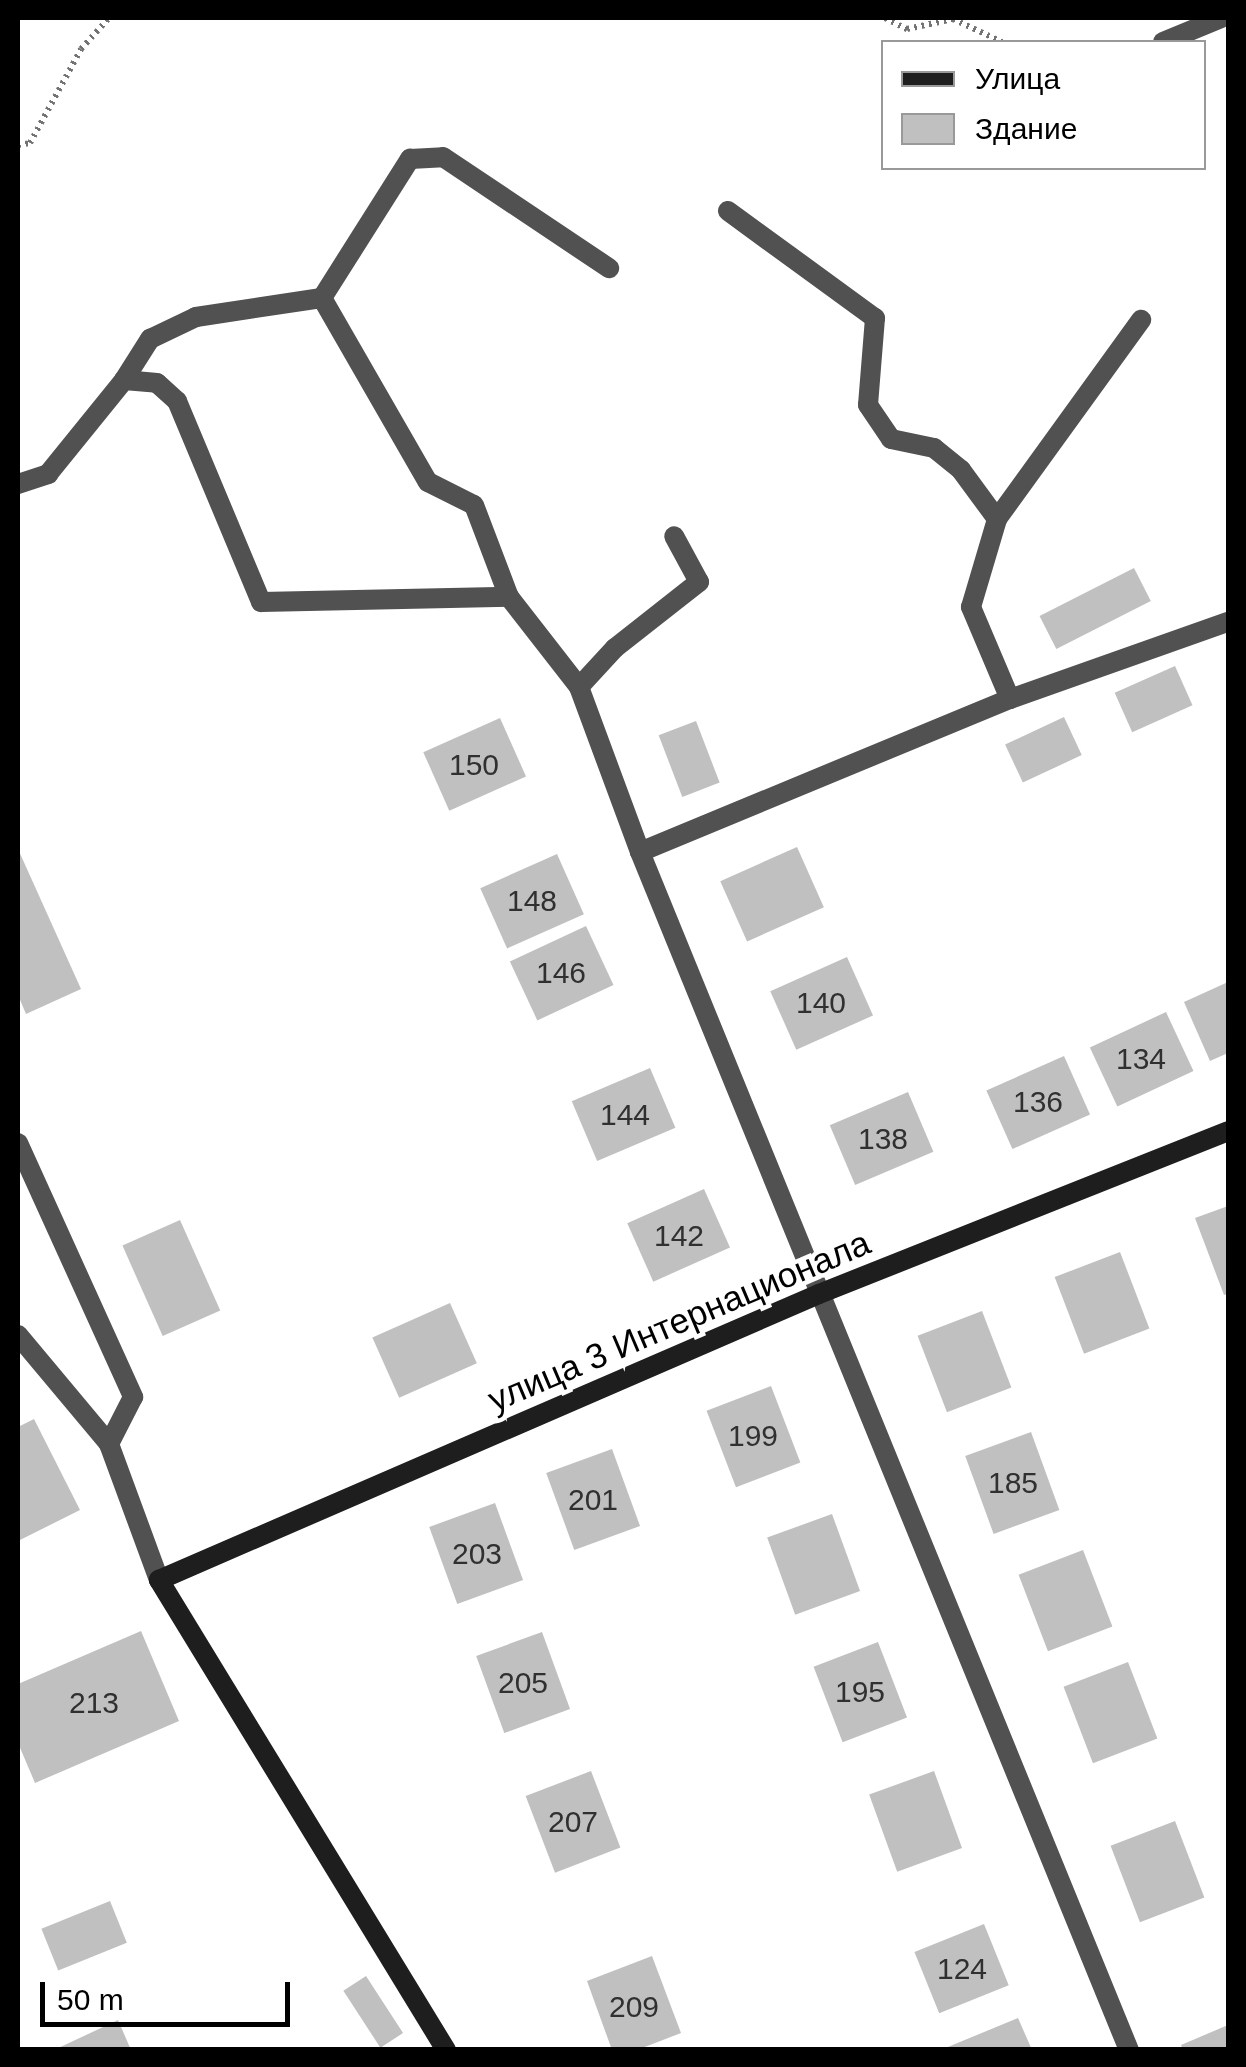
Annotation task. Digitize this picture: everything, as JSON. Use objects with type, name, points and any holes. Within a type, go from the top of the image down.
[{"type":"main road","name":"улица 3 Интернационала","points":[[159,1580],[820,1294],[1228,1131]]},
{"type":"main road","points":[[159,1580],[440,2048]]},
{"type":"street","points":[[1168,40],[1220,18]]},
{"type":"street","points":[[18,484],[48,474],[124,380],[150,340],[196,317],[322,298],[410,159],[443,157],[610,268]]},
{"type":"street","points":[[728,211],[876,318],[868,405],[891,439],[934,448],[961,470],[997,519]]},
{"type":"street","points":[[322,298],[428,482],[474,505],[509,596],[579,687],[640,852],[1129,2050]]},
{"type":"street","points":[[1010,699],[970,607],[997,519],[1141,320]]},
{"type":"street","points":[[124,380],[157,382],[177,401],[262,602],[509,596]]},
{"type":"street","points":[[579,687],[615,648],[698,582],[674,536]]},
{"type":"street","points":[[640,852],[1010,699],[1228,622]]},
{"type":"street","points":[[18,1142],[133,1397],[109,1444]]},
{"type":"street","points":[[18,1337],[109,1444],[159,1580]]},
{"type":"path","points":[[18,145],[30,143],[81,49],[109,18]]},
{"type":"path","points":[[886,18],[907,29],[954,19],[998,40]]},
{"type":"building","points":[[1134,568],[1151,601],[1056,649],[1040,616]]},
{"type":"building","points":[[1175,666],[1192,705],[1132,732],[1115,693]]},
{"type":"building","points":[[1064,717],[1082,755],[1023,783],[1005,744]]},
{"type":"building","points":[[500,718],[526,776],[449,811],[423,752]]},
{"type":"building","points":[[696,721],[720,783],[682,797],[659,735]]},
{"type":"building","points":[[797,847],[824,907],[747,941],[720,881]]},
{"type":"building","points":[[18,849],[81,989],[26,1014],[18,995]]},
{"type":"building","points":[[557,854],[584,914],[507,948],[480,888]]},
{"type":"building","points":[[586,926],[613,985],[537,1020],[510,961]]},
{"type":"building","points":[[847,957],[873,1015],[796,1050],[770,991]]},
{"type":"building","points":[[1228,982],[1228,1053],[1210,1061],[1184,1002]]},
{"type":"building","points":[[1166,1012],[1193,1071],[1117,1106],[1090,1047]]},
{"type":"building","points":[[1064,1056],[1090,1114],[1012,1149],[986,1091]]},
{"type":"building","points":[[650,1068],[675,1128],[597,1161],[572,1101]]},
{"type":"building","points":[[908,1092],[933,1152],[855,1185],[830,1125]]},
{"type":"building","points":[[704,1189],[730,1247],[653,1282],[627,1223]]},
{"type":"building","points":[[1228,1206],[1228,1294],[1224,1295],[1195,1218]]},
{"type":"building","points":[[180,1220],[220,1310],[163,1336],[122,1246]]},
{"type":"building","points":[[1120,1252],[1149,1329],[1084,1354],[1055,1277]]},
{"type":"building","points":[[450,1303],[477,1363],[399,1398],[372,1338]]},
{"type":"building","points":[[982,1311],[1011,1388],[947,1412],[918,1336]]},
{"type":"building","points":[[771,1386],[800,1463],[736,1487],[707,1411]]},
{"type":"building","points":[[34,1419],[80,1510],[18,1541],[18,1427]]},
{"type":"building","points":[[1031,1432],[1059,1510],[994,1534],[965,1456]]},
{"type":"building","points":[[612,1449],[640,1526],[574,1550],[546,1473]]},
{"type":"building","points":[[495,1503],[523,1580],[457,1604],[429,1527]]},
{"type":"building","points":[[832,1514],[860,1591],[795,1615],[767,1538]]},
{"type":"building","points":[[1083,1550],[1112,1627],[1048,1651],[1019,1575]]},
{"type":"building","points":[[141,1631],[179,1721],[35,1783],[18,1743],[18,1684]]},
{"type":"building","points":[[542,1632],[570,1709],[504,1733],[476,1656]]},
{"type":"building","points":[[878,1642],[907,1718],[843,1742],[814,1667]]},
{"type":"building","points":[[1128,1662],[1157,1739],[1093,1763],[1064,1687]]},
{"type":"building","points":[[591,1771],[620,1848],[555,1873],[526,1796]]},
{"type":"building","points":[[934,1771],[962,1848],[897,1872],[869,1795]]},
{"type":"building","points":[[1175,1821],[1204,1898],[1140,1922],[1111,1846]]},
{"type":"building","points":[[110,1901],[127,1943],[58,1970],[41,1929]]},
{"type":"building","points":[[984,1924],[1009,1985],[939,2013],[914,1952]]},
{"type":"building","points":[[652,1956],[681,2033],[637,2050],[612,2050],[587,1981]]},
{"type":"building","points":[[366,1976],[403,2033],[380,2048],[343,1991]]},
{"type":"building","points":[[1018,2018],[1032,2050],[943,2050],[943,2049]]},
{"type":"building","points":[[118,2020],[131,2050],[54,2050]]},
{"type":"building","points":[[1228,2025],[1228,2050],[1183,2050],[1181,2045]]}]
